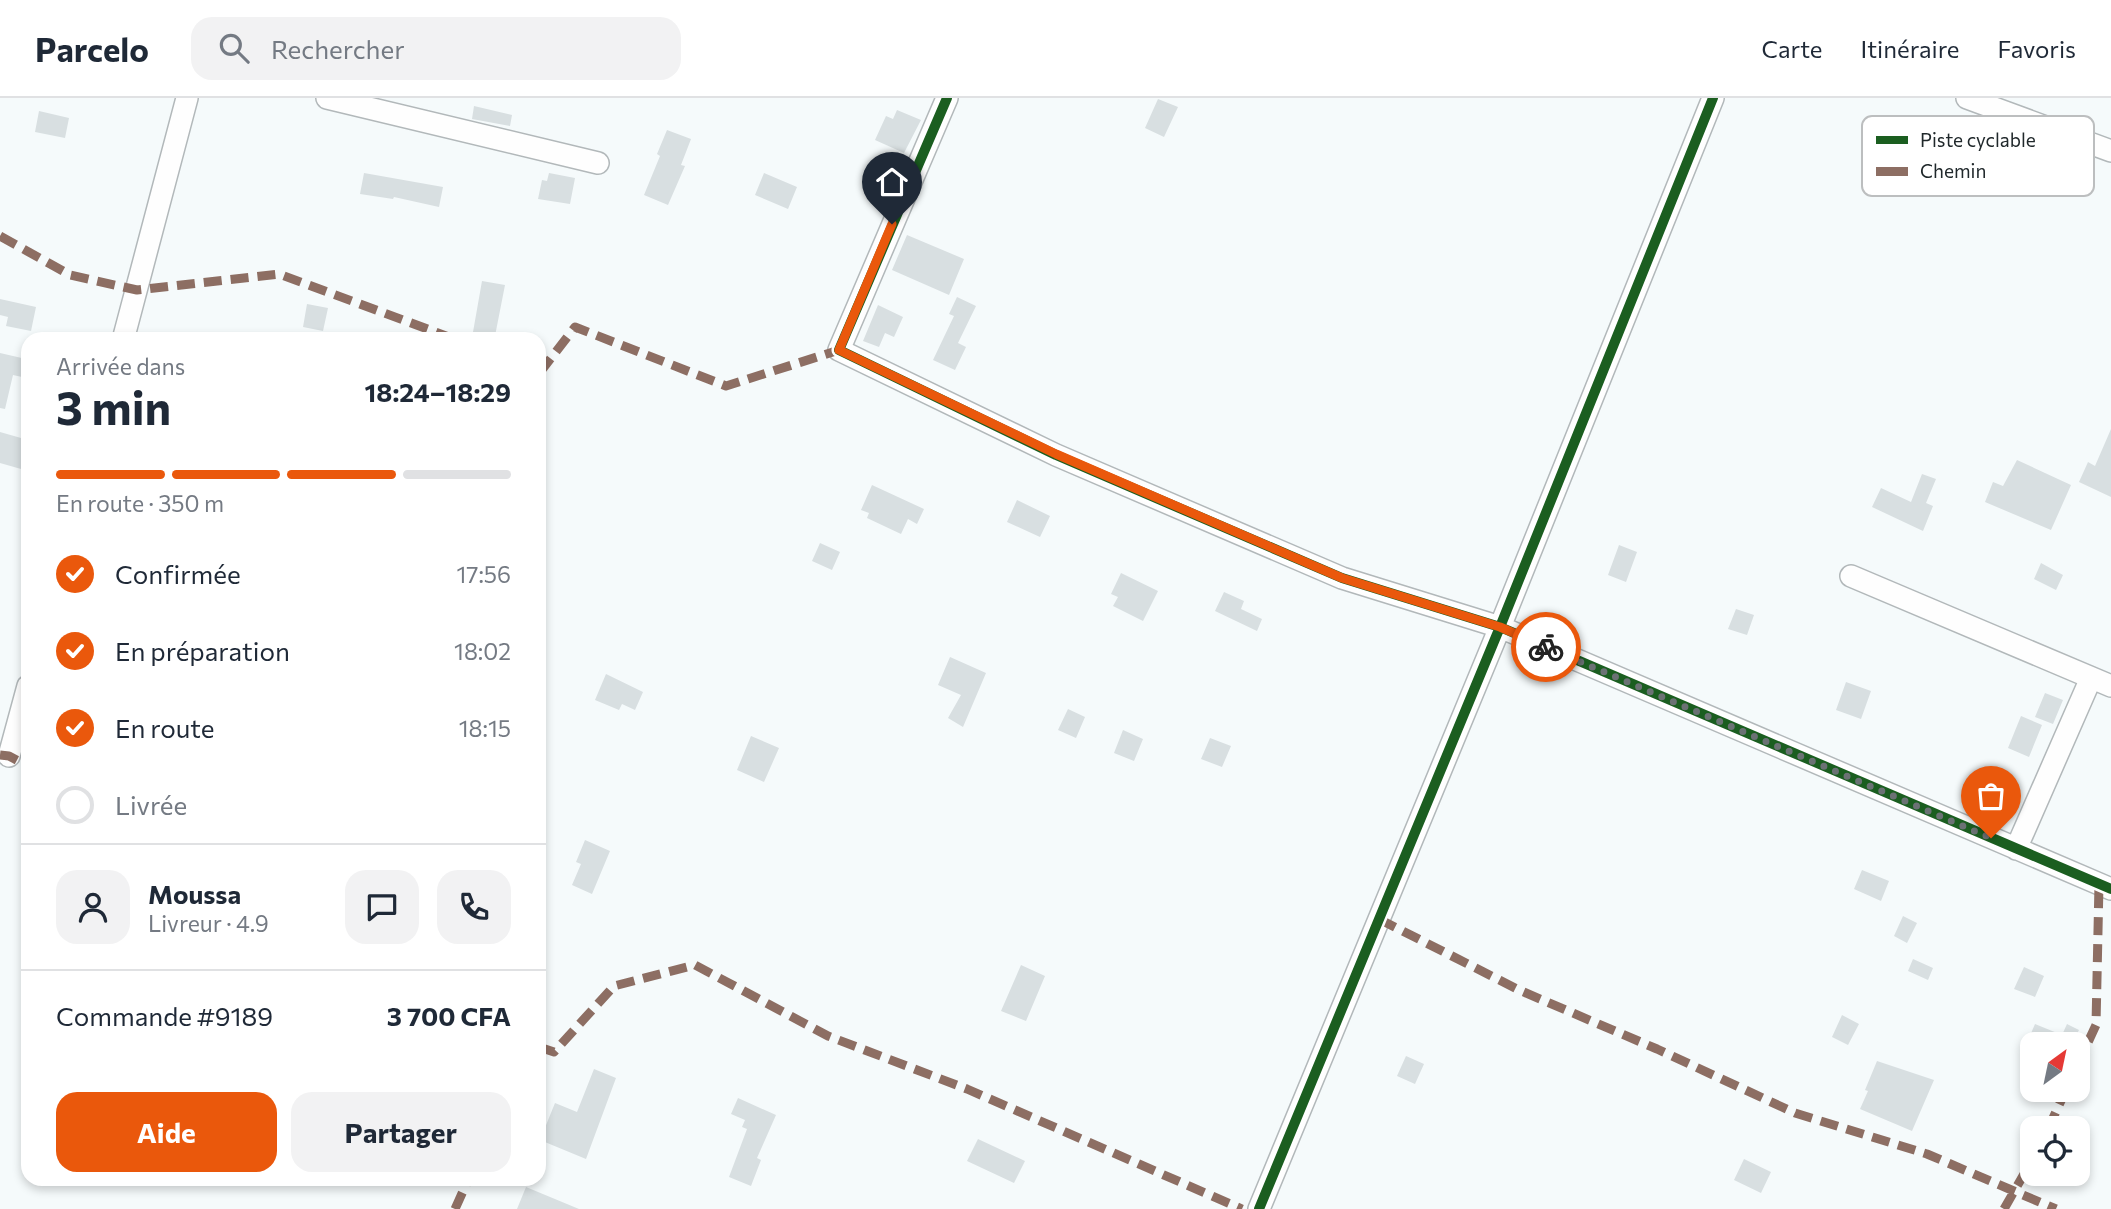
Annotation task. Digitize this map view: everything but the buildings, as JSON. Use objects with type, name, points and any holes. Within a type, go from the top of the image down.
[{"type":"street","points":[[125,332],[187,98]]},
{"type":"street","points":[[327,98],[598,163]]},
{"type":"street","points":[[947,98],[839,350],[1056,454],[1342,578],[1500,627],[2111,889]]},
{"type":"street","points":[[1259,1209],[1500,627],[1713,98]]},
{"type":"street","points":[[1967,98],[2016,116]]},
{"type":"street","points":[[2094,145],[2111,151]]},
{"type":"street","points":[[1850,576],[2111,687]]},
{"type":"street","points":[[2016,849],[2091,678]]},
{"type":"street","points":[[9,756],[21,712]]},
{"type":"marked path","points":[[0,236],[70,275],[137,290],[279,274],[435,332]]},
{"type":"marked path","points":[[546,365],[575,327],[726,386],[839,350]]},
{"type":"marked path","points":[[0,755],[21,762]]},
{"type":"marked path","points":[[2090,1038],[2096,1025],[2099,884]]},
{"type":"marked path","points":[[1379,919],[1519,990],[1657,1049],[1795,1113],[1927,1154],[2056,1209]]},
{"type":"marked path","points":[[546,1049],[554,1052],[614,986],[695,965],[828,1036],[967,1089],[1242,1209]]},
{"type":"marked path","points":[[2054,1116],[2060,1102]]},
{"type":"marked path","points":[[2004,1209],[2020,1181]]},
{"type":"marked path","points":[[455,1209],[465,1186]]},
{"type":"cycle path","points":[[947,98],[839,350],[1056,455],[1342,578],[1500,627],[2111,889]]},
{"type":"cycle path","points":[[1259,1209],[1500,627],[1713,98]]},
{"type":"way so far","points":[[1546,647],[1991,838]]},
{"type":"route","points":[[892,224],[839,350],[1056,454],[1342,578],[1500,627],[1546,647]]}]
